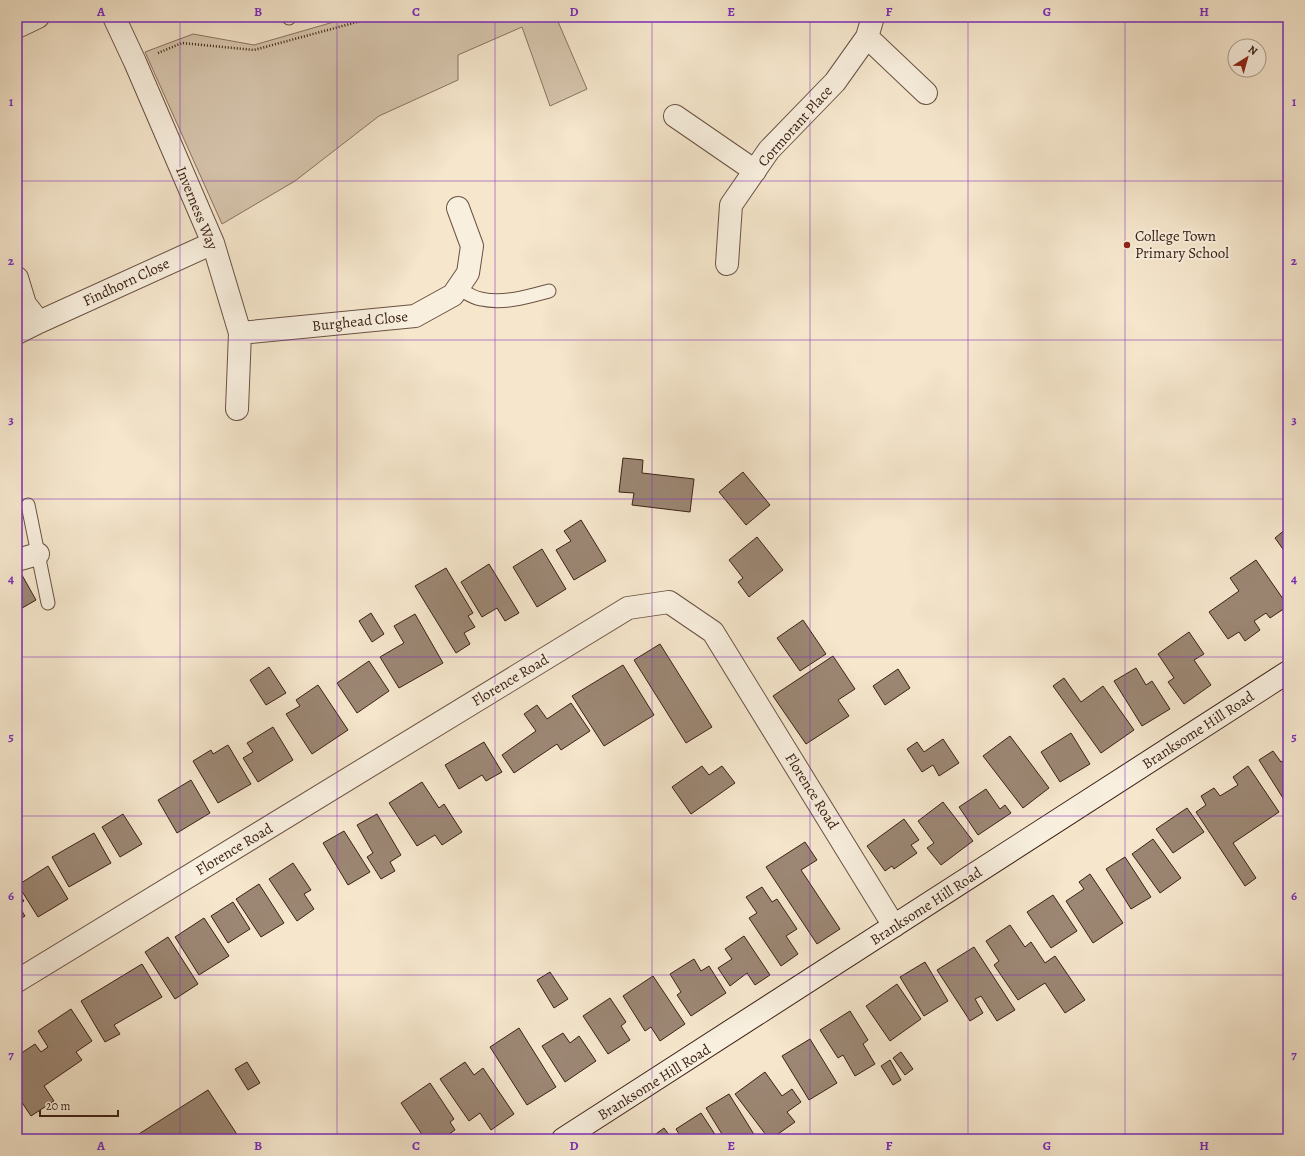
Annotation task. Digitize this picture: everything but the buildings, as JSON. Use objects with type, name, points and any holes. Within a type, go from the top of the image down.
[{"type":"street","points":[[17,26],[38,17]]},
{"type":"street","name":"Inverness Way","points":[[114,17],[136,62],[213,243],[240,332],[237,409]]},
{"type":"street","points":[[870,27],[926,93]]},
{"type":"street","name":"Cormorant Place","points":[[727,264],[731,205],[769,150],[835,82],[870,27]]},
{"type":"street","points":[[675,116],[755,171]]},
{"type":"street","name":"Burghead Close","points":[[240,332],[415,316],[453,295],[468,273],[472,246],[458,208]]},
{"type":"street","name":"Findhorn Close","points":[[17,334],[39,322],[213,243]]},
{"type":"street","points":[[17,278],[25,304],[39,322]]},
{"type":"street","points":[[17,560],[38,554]]},
{"type":"street","name":"Florence Road","points":[[17,981],[628,608],[669,602],[713,632],[894,926]]},
{"type":"street","name":"Branksome Hill Road","points":[[563,1139],[1288,672]]},
{"type":"lane","points":[[458,288],[479,299],[500,301],[524,298],[549,291]]},
{"type":"lane","points":[[28,505],[48,603]]},
{"type":"path","points":[[136,62],[182,43],[254,50],[361,21],[370,17]]},
{"type":"shaded area","points":[[351,17],[556,17],[587,89],[550,106],[522,27],[458,55],[458,80],[379,116],[295,181],[222,224],[145,52],[193,34],[254,45]]},
{"type":"place","name":"College Town Primary School","points":[[1127,245]]}]
